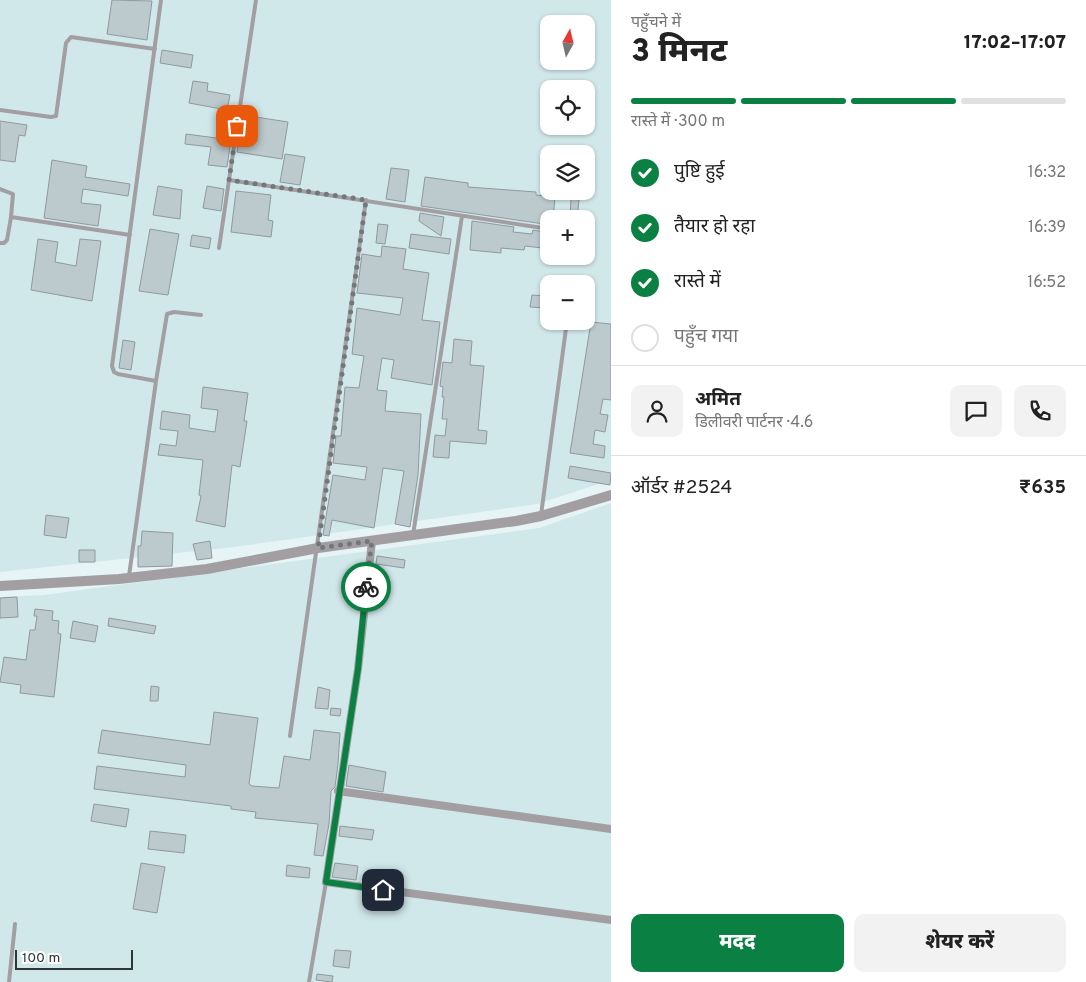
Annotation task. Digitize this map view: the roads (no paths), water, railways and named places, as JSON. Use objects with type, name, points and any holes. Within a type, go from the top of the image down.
[{"type":"street","points":[[0,586],[129,578],[207,569],[318,548],[541,516],[611,495]]},
{"type":"street","points":[[372,541],[358,669],[338,791],[326,882],[611,920]]},
{"type":"street","points":[[338,791],[611,829]]},
{"type":"lane","points":[[156,381],[118,374],[112,370],[161,0]]},
{"type":"lane","points":[[219,248],[256,0]]},
{"type":"lane","points":[[0,110],[51,117],[56,116],[66,43],[70,37],[155,49]]},
{"type":"lane","points":[[229,180],[540,228]]},
{"type":"lane","points":[[0,190],[13,194],[7,240],[4,243],[0,243]]},
{"type":"lane","points":[[290,736],[366,200]]},
{"type":"lane","points":[[413,535],[462,216]]},
{"type":"lane","points":[[11,217],[130,235]]},
{"type":"lane","points":[[129,578],[156,381],[168,314],[174,312],[201,315]]},
{"type":"lane","points":[[541,516],[566,330]]},
{"type":"lane","points":[[309,982],[326,882]]},
{"type":"lane","points":[[9,982],[15,924]]}]
